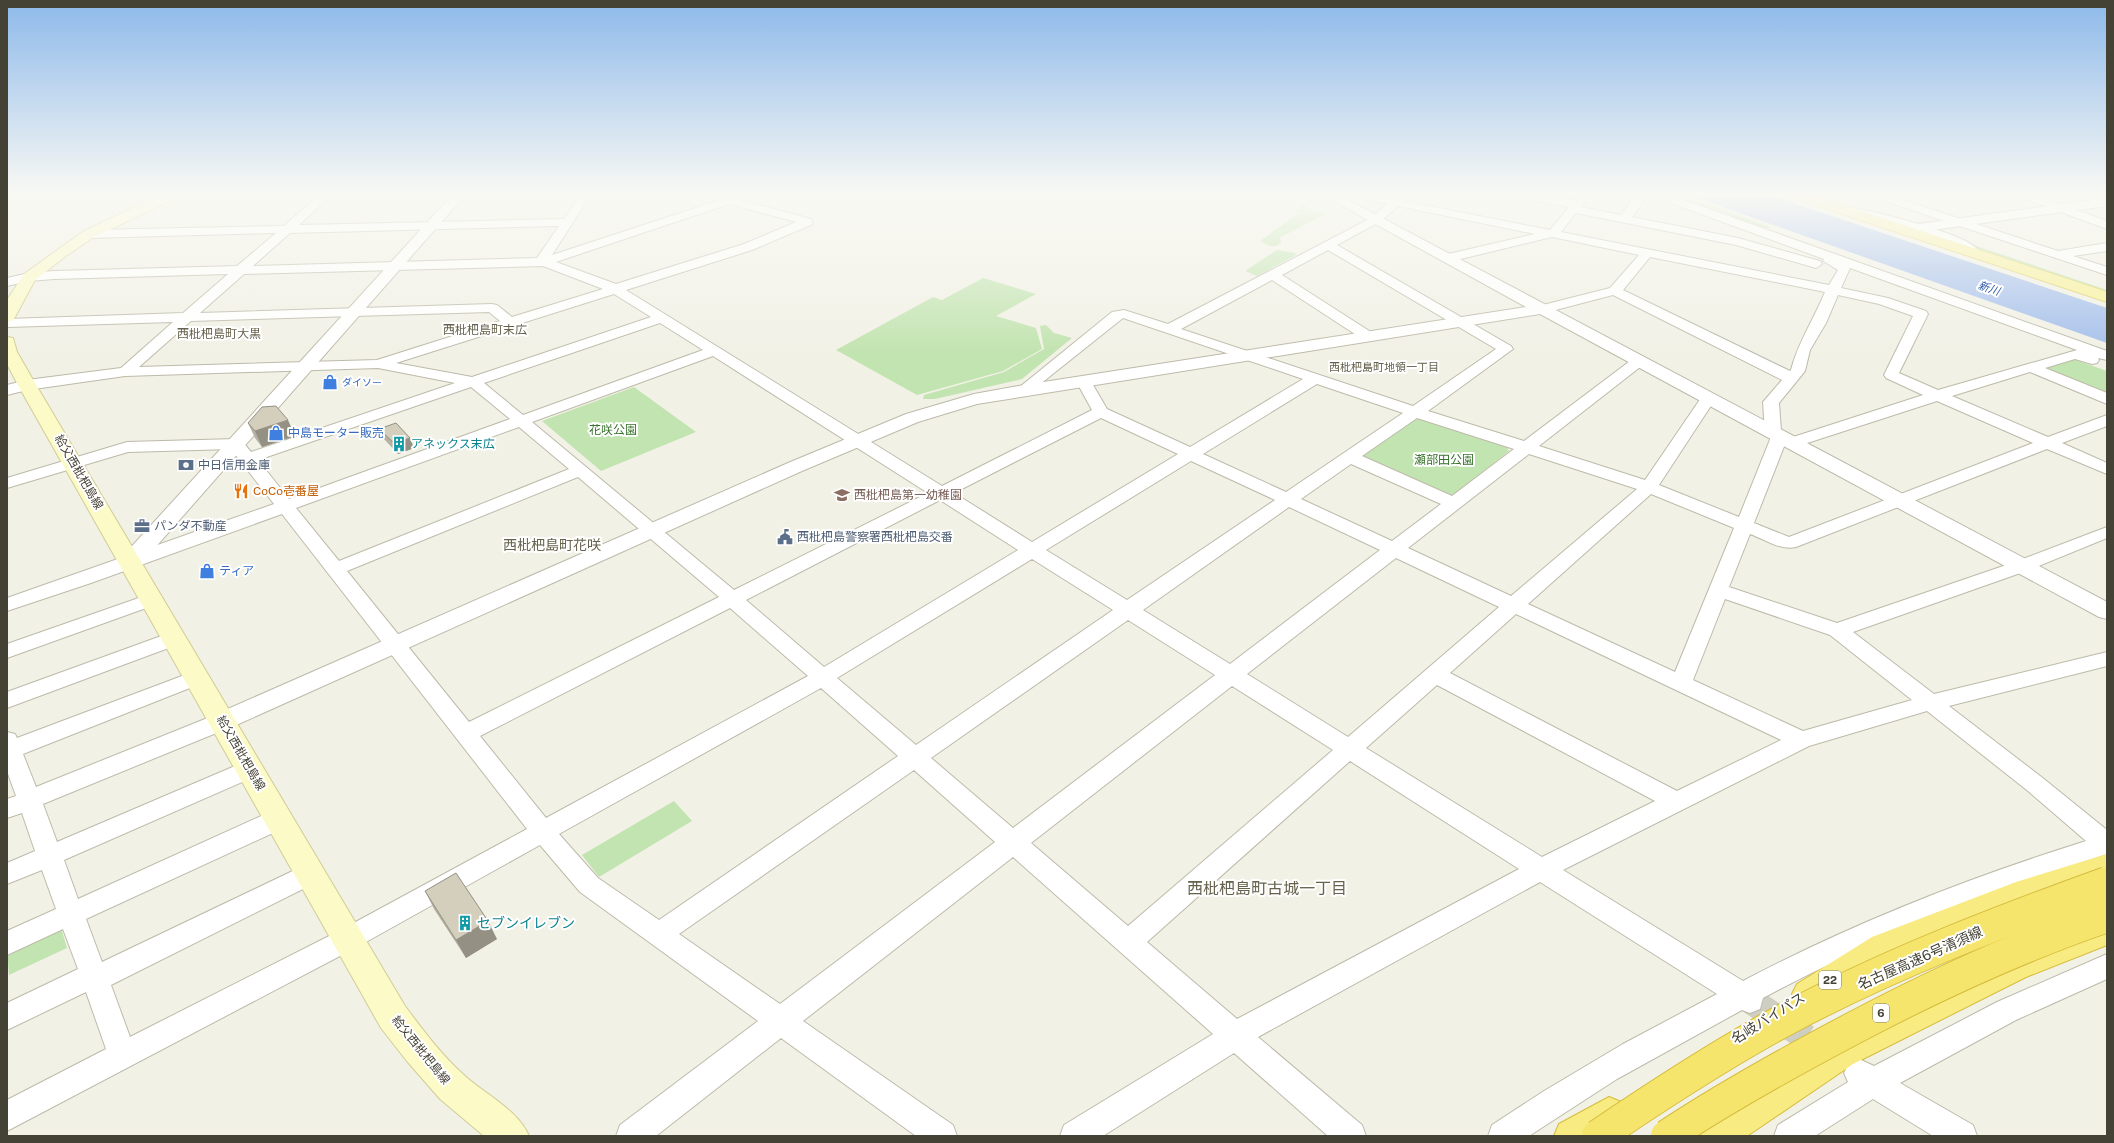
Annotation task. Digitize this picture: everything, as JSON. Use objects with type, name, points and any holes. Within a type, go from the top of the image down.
[{"type":"highway","name":"名岐バイパス","points":[[1572,1136],[1777,1013],[1883,946],[2026,891],[2107,866]]},
{"type":"highway","name":"名古屋高速6号清須線","points":[[1598,1136],[1675,1085],[1791,1017],[1915,958],[2034,909],[2107,883]]},
{"type":"highway","name":"6","points":[[1667,1136],[1702,1113],[1824,1043],[1942,982],[2054,934],[2107,916]]},
{"type":"highway","points":[[1716,1136],[1842,1054],[2015,967],[2107,932]]},
{"type":"main road","points":[[7,317],[14,300],[29,277],[72,246]]},
{"type":"main road","points":[[1952,246],[2107,297]]},
{"type":"main road","name":"給父西枇杷島線","points":[[7,342],[17,388],[73,463],[131,561],[393,1017],[418,1049],[452,1087],[511,1136]]},
{"type":"street","points":[[125,372],[267,246]]},
{"type":"street","points":[[131,561],[414,246]]},
{"type":"street","points":[[543,262],[553,246]]},
{"type":"street","points":[[7,282],[29,277],[543,262],[590,246]]},
{"type":"street","points":[[378,364],[747,246]]},
{"type":"street","points":[[1170,329],[1325,246]]},
{"type":"street","points":[[659,934],[1506,349],[1330,246]]},
{"type":"street","points":[[1426,246],[2107,612]]},
{"type":"street","points":[[1448,258],[1497,246]]},
{"type":"street","points":[[1620,246],[1680,259],[1739,265],[1768,266],[1782,254]]},
{"type":"street","points":[[1680,259],[1690,246]]},
{"type":"street","points":[[1739,265],[1750,246]]},
{"type":"street","points":[[1751,246],[1942,297]]},
{"type":"street","points":[[1681,684],[1744,526],[1782,437],[1771,402],[1798,371],[1802,350],[1819,323],[1843,270],[1843,266],[1810,255],[1791,246]]},
{"type":"street","points":[[1801,246],[2107,356]]},
{"type":"street","points":[[1964,246],[1986,258]]},
{"type":"street","points":[[2033,246],[2107,271]]},
{"type":"street","points":[[2058,254],[2107,247]]},
{"type":"street","points":[[18,805],[223,721],[653,530],[857,441],[940,408],[974,399],[1024,390],[1544,309],[1615,291],[1648,252]]},
{"type":"street","points":[[543,262],[616,289],[857,441],[1130,609],[1746,998]]},
{"type":"street","points":[[1739,265],[1883,302],[1921,314],[1892,376],[2048,442],[2107,469]]},
{"type":"street","points":[[1273,274],[1369,337]]},
{"type":"street","points":[[1615,291],[1792,378]]},
{"type":"street","points":[[7,323],[492,308],[510,322]]},
{"type":"street","points":[[1024,390],[1117,315],[1124,314],[1416,412],[1649,487],[1789,543],[2107,420]]},
{"type":"street","points":[[248,458],[662,318]]},
{"type":"street","points":[[7,605],[714,351]]},
{"type":"street","points":[[1782,437],[1938,395],[2075,354],[2107,366]]},
{"type":"street","points":[[631,1136],[1639,361]]},
{"type":"street","points":[[17,388],[125,372],[307,365],[378,364],[474,382],[653,530],[1351,1136]]},
{"type":"street","points":[[2030,367],[2107,399]]},
{"type":"street","points":[[7,1116],[348,940],[823,677],[1316,378]]},
{"type":"street","points":[[1084,381],[1101,412],[1801,740]]},
{"type":"street","points":[[1128,942],[1649,487],[1708,398]]},
{"type":"street","points":[[465,734],[1101,412]]},
{"type":"street","points":[[236,444],[543,832],[589,885],[942,1136]]},
{"type":"street","points":[[7,483],[127,447],[236,444]]},
{"type":"street","points":[[1350,457],[1453,504]]},
{"type":"street","points":[[335,569],[580,470]]},
{"type":"street","points":[[1838,630],[2022,566],[2107,532]]},
{"type":"street","points":[[1718,590],[1838,630],[2036,785],[2107,844]]},
{"type":"street","points":[[7,651],[153,600]]},
{"type":"street","points":[[7,700],[175,638]]},
{"type":"street","points":[[1075,1136],[1235,1035],[1541,868],[1801,740],[1931,703],[2107,659]]},
{"type":"street","points":[[1434,674],[1677,802]]},
{"type":"street","points":[[123,1056],[49,856],[18,805],[8,747],[198,677]]},
{"type":"street","points":[[7,874],[250,769]]},
{"type":"street","points":[[7,943],[279,819]]},
{"type":"street","points":[[1502,1136],[1539,1110],[1629,1055],[1746,998],[1878,928],[2047,862],[2107,844]]},
{"type":"street","points":[[7,1017],[310,874]]},
{"type":"street","points":[[1789,1136],[1866,1078],[1933,1049],[2049,989],[2107,966]]},
{"type":"street","points":[[1866,1078],[1906,1104],[1962,1136]]},
{"type":"green space","points":[[1971,246],[1978,246],[2107,290],[2107,292],[1984,253]]},
{"type":"green space","points":[[1277,250],[1295,253],[1296,255],[1257,276],[1245,271]]},
{"type":"green space","points":[[983,278],[1036,294],[996,316],[1036,328],[1042,349],[1003,371],[917,395],[836,350],[933,297],[942,300]]},
{"type":"green space","points":[[1046,325],[1054,333],[1072,338],[1022,379],[935,399],[923,399],[924,395],[1004,372],[1044,349],[1040,326]]},
{"type":"green space","points":[[2073,359],[2107,371],[2107,397],[2040,369]]},
{"type":"green space","name":"花咲公園","points":[[634,387],[696,432],[601,471],[542,421]]},
{"type":"green space","name":"瀬部田公園","points":[[1421,418],[1507,447],[1509,451],[1451,497],[1359,455],[1412,419]]},
{"type":"green space","points":[[674,801],[692,821],[599,877],[582,855]]},
{"type":"green space","points":[[61,928],[67,948],[9,975],[7,948]]},
{"type":"water","name":"新川","points":[[1834,246],[1923,246],[2107,308],[2107,343]]},
{"type":"building","points":[[276,406],[288,420],[255,431],[248,423],[262,407]]},
{"type":"building","points":[[396,423],[410,438],[394,443],[379,429]]},
{"type":"building","name":"セブンイレブン","points":[[456,873],[488,921],[456,940],[425,891]]},
{"type":"tunnel","points":[[1750,1000],[1826,1051]]},
{"type":"place","name":"ダイソー","points":[[330,382]]},
{"type":"place","name":"中島モーター販売","points":[[276,433]]},
{"type":"place","name":"アネックス末広","points":[[399,444]]},
{"type":"place","name":"中日信用金庫","points":[[186,465]]},
{"type":"place","name":"CoCo壱番屋","points":[[241,491]]},
{"type":"place","name":"西枇杷島第一幼稚園","points":[[842,495]]},
{"type":"place","name":"パンダ不動産","points":[[142,526]]},
{"type":"place","name":"西枇杷島警察署西枇杷島交番","points":[[785,537]]},
{"type":"place","name":"ティア","points":[[207,571]]},
{"type":"place","name":"セブンイレブン","points":[[465,923]]},
{"type":"district","name":"西枇杷島町末広","points":[[485,330]]},
{"type":"district","name":"西枇杷島町大黒","points":[[219,334]]},
{"type":"district","name":"西枇杷島町地領一丁目","points":[[1384,367]]},
{"type":"district","name":"西枇杷島町花咲","points":[[552,545]]},
{"type":"district","name":"西枇杷島町古城一丁目","points":[[1267,888]]}]
